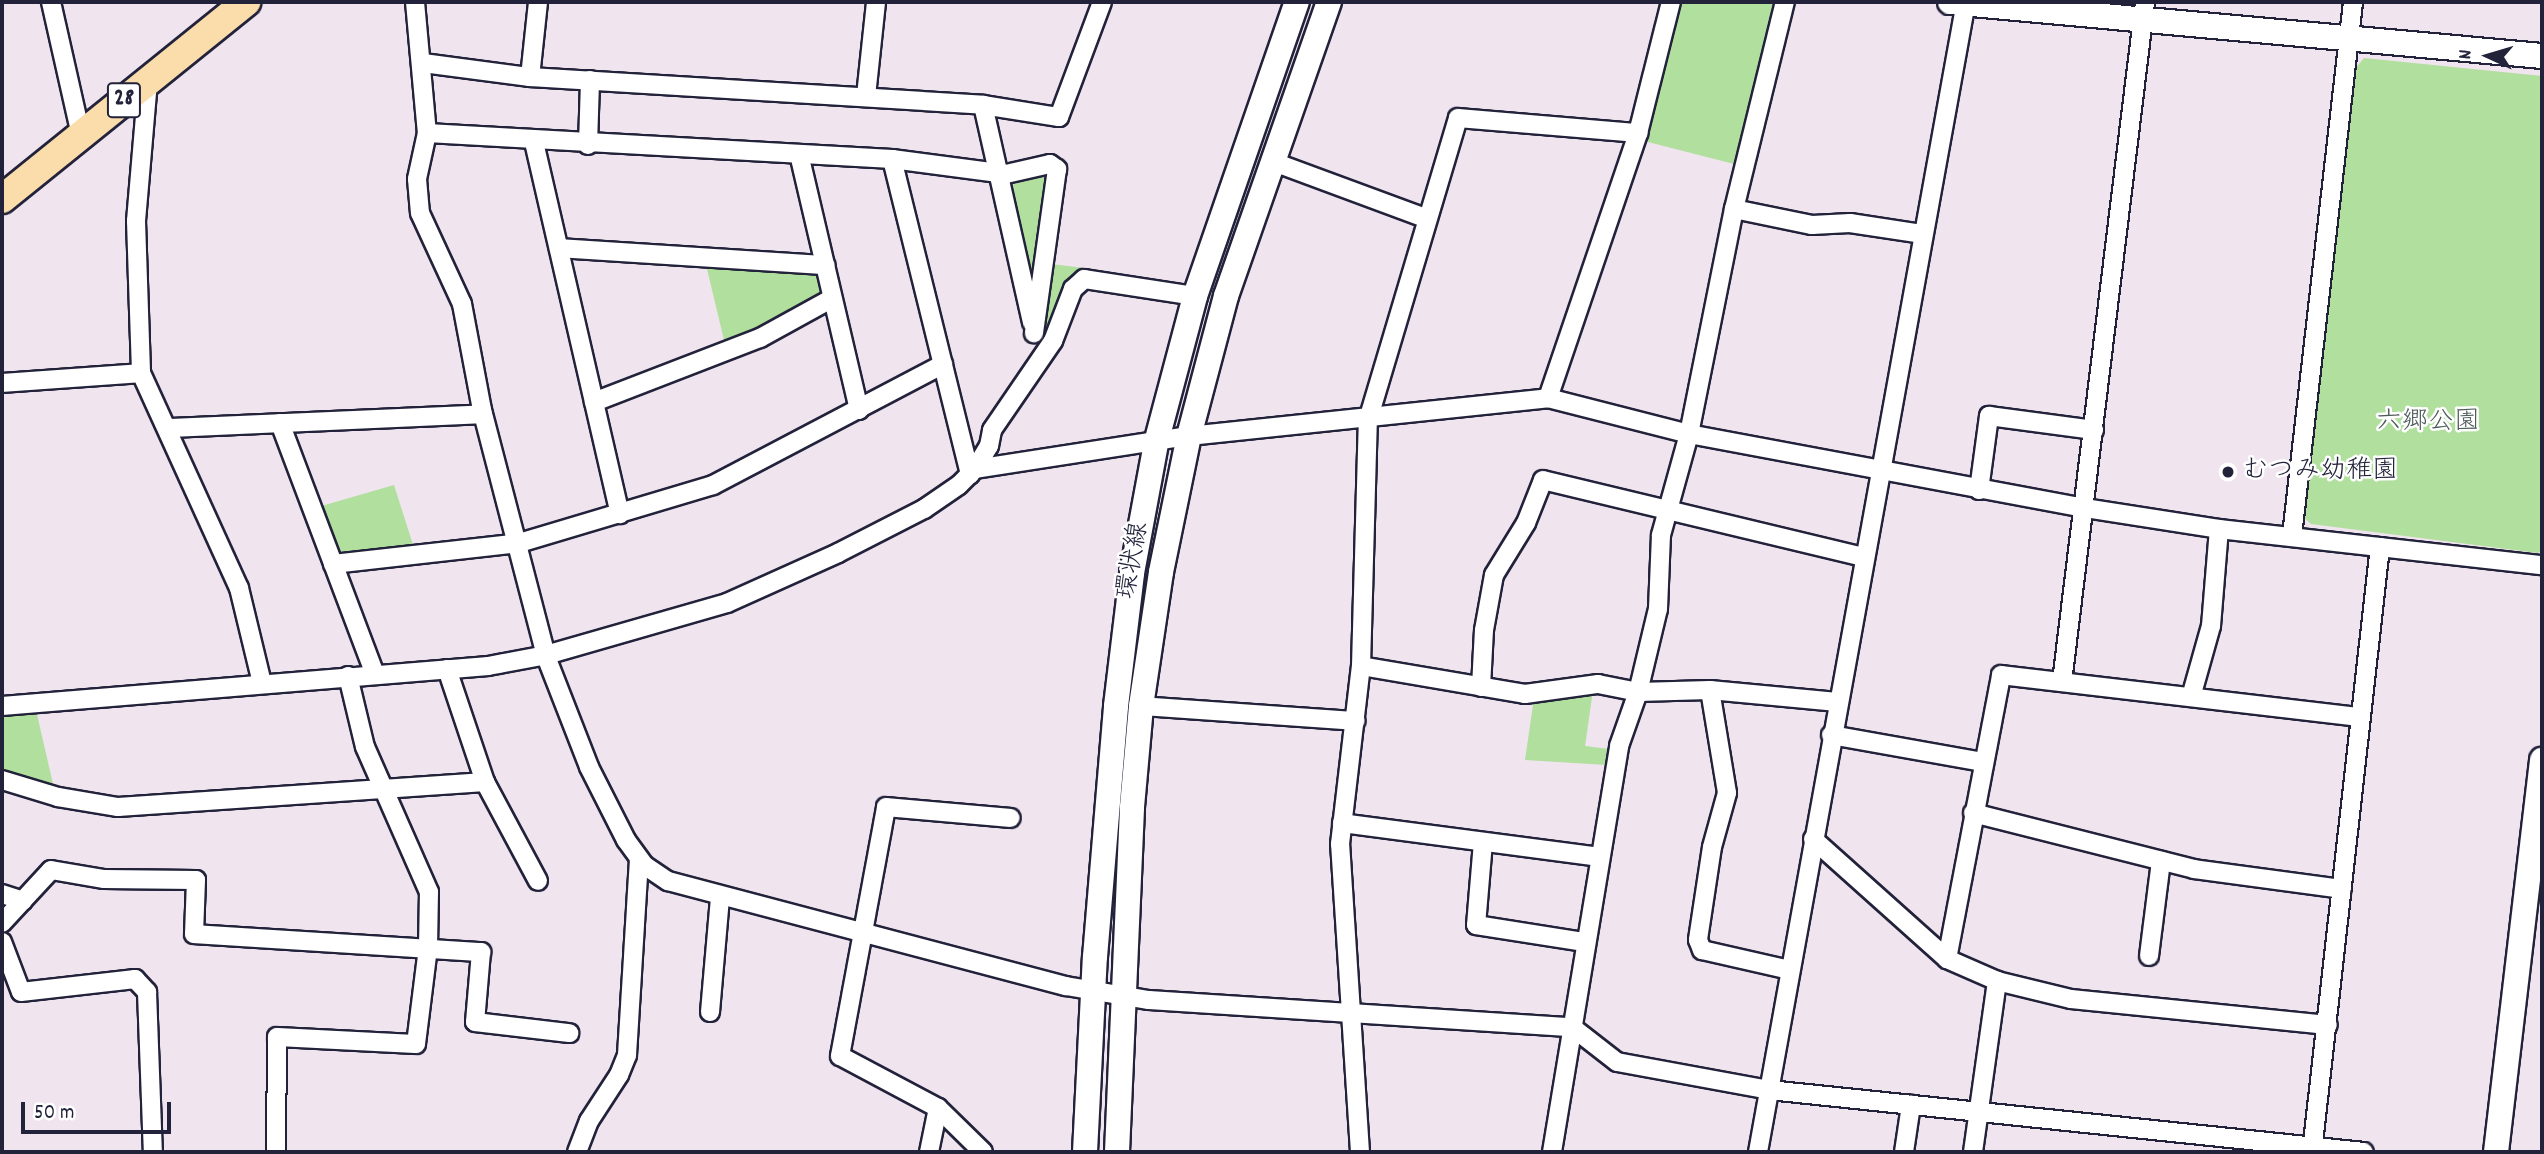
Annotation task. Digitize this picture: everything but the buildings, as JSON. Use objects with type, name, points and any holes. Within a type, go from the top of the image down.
[{"type":"main road","name":"28","points":[[2,199],[246,2]]},
{"type":"street","points":[[51,2],[81,135]]},
{"type":"street","points":[[415,2],[423,63],[427,133],[417,179],[421,213],[461,304],[482,414],[519,543],[546,655],[589,767],[639,859],[668,881],[720,898],[863,930],[1093,991],[1124,996],[1349,1014],[1572,1027],[1618,1062],[1769,1090],[2312,1149],[2364,1152]]},
{"type":"street","points":[[530,77],[538,2]]},
{"type":"street","points":[[866,96],[876,2]]},
{"type":"street","points":[[423,63],[530,77],[983,105],[1059,117],[1101,2]]},
{"type":"street","name":"環状線","points":[[1085,1152],[1093,991],[1116,706],[1132,573],[1156,443],[1195,296],[1297,2]]},
{"type":"street","name":"環状線","points":[[1117,1152],[1141,706],[1161,572],[1189,436],[1226,296],[1271,161],[1329,2]]},
{"type":"street","points":[[1548,398],[1638,133],[1671,2]]},
{"type":"street","points":[[1552,1152],[1619,746],[1638,692],[1658,609],[1661,535],[1689,434],[1734,209],[1785,2]]},
{"type":"street","points":[[1758,1152],[1878,472],[1923,234],[1961,2],[2144,11],[2350,38],[2542,56]]},
{"type":"street","points":[[2292,536],[2353,2]]},
{"type":"street","points":[[2062,682],[2144,11]]},
{"type":"street","points":[[588,145],[590,80]]},
{"type":"street","points":[[148,81],[136,221],[141,373],[239,588],[262,684]]},
{"type":"street","points":[[983,105],[995,171],[1034,333],[1036,367]]},
{"type":"street","points":[[1360,1152],[1349,1014],[1342,822],[1361,666],[1368,420],[1425,218],[1458,118],[1638,133]]},
{"type":"street","points":[[427,133],[534,142],[892,159],[1006,174],[1050,164],[1057,169],[1034,333]]},
{"type":"street","points":[[534,142],[620,513]]},
{"type":"street","points":[[799,154],[859,410]]},
{"type":"street","points":[[892,159],[972,471]]},
{"type":"street","points":[[1271,161],[1425,218]]},
{"type":"street","points":[[1734,209],[1812,225],[1850,223],[1923,234]]},
{"type":"street","points":[[559,248],[825,265]]},
{"type":"street","points":[[2,706],[447,669],[546,655],[751,594],[924,509],[972,471],[992,430],[1053,341],[1073,289],[1084,279],[1195,296]]},
{"type":"street","points":[[594,402],[760,338],[831,299]]},
{"type":"street","points":[[333,564],[519,543],[713,485],[943,364]]},
{"type":"street","points":[[2,383],[141,373]]},
{"type":"street","points":[[972,471],[1189,436],[1368,420],[1548,398],[1689,434],[1878,472],[2085,508],[2219,529],[2542,565]]},
{"type":"street","points":[[168,428],[482,414]]},
{"type":"street","points":[[1979,490],[1989,416],[2094,430]]},
{"type":"street","points":[[280,423],[375,674]]},
{"type":"street","points":[[1481,687],[1494,575],[1526,523],[1543,480],[1863,557]]},
{"type":"street","points":[[2190,697],[2211,626],[2219,529]]},
{"type":"street","points":[[2312,1149],[2380,547]]},
{"type":"street","points":[[1361,666],[1525,694],[1598,684],[1638,692],[1710,690],[1837,702]]},
{"type":"street","points":[[447,669],[485,782],[538,881]]},
{"type":"street","points":[[1947,959],[1982,762],[2001,675],[2360,717]]},
{"type":"street","points":[[276,1152],[277,1037],[416,1044],[428,948],[429,892],[365,747],[348,676]]},
{"type":"street","points":[[1710,690],[1727,793],[1712,847],[1698,940],[1702,950],[1790,970]]},
{"type":"street","points":[[1141,706],[1354,721]]},
{"type":"street","points":[[1831,735],[1982,762]]},
{"type":"street","points":[[2496,1152],[2542,760]]},
{"type":"street","points":[[2,780],[58,797],[118,807],[485,782]]},
{"type":"street","points":[[983,1152],[938,1108],[840,1056],[886,807],[1011,818]]},
{"type":"street","points":[[1973,813],[2161,861],[2342,889]]},
{"type":"street","points":[[1342,822],[1599,857]]},
{"type":"street","points":[[1813,839],[1947,959],[1997,981],[2071,999],[2328,1025]]},
{"type":"street","points":[[1483,842],[1476,925],[1585,942]]},
{"type":"street","points":[[577,1152],[627,1055],[639,859]]},
{"type":"street","points":[[2149,956],[2161,861]]},
{"type":"street","points":[[2,923],[51,870],[104,879],[195,880],[194,934],[481,951],[475,1023],[569,1033]]},
{"type":"street","points":[[2,894],[23,901]]},
{"type":"street","points":[[710,1012],[720,898]]},
{"type":"street","points":[[2,942],[21,992],[135,979],[147,992],[153,1152]]},
{"type":"street","points":[[1973,1152],[1997,981]]},
{"type":"street","points":[[1904,1152],[1911,1105]]},
{"type":"street","points":[[929,1152],[938,1108]]},
{"type":"green space","points":[[1679,2],[1774,2],[1778,9],[1738,165],[1644,141]]},
{"type":"green space","name":"六郷公園","points":[[2364,58],[2542,76],[2542,550],[2538,553],[2311,524],[2301,515],[2354,70]]},
{"type":"green space","points":[[1044,173],[1049,180],[1035,293],[1030,295],[1007,187]]},
{"type":"green space","points":[[712,263],[818,273],[822,291],[818,301],[731,343],[724,340],[707,269]]},
{"type":"green space","points":[[1051,264],[1093,269],[1084,272],[1039,353]]},
{"type":"green space","points":[[394,485],[414,548],[335,555],[318,507]]},
{"type":"green space","points":[[1593,690],[1585,746],[1609,749],[1607,765],[1525,760],[1534,698]]},
{"type":"green space","points":[[36,710],[52,787],[2,771],[2,715]]},
{"type":"place","name":"むつみ幼稚園","points":[[2228,472]]}]
